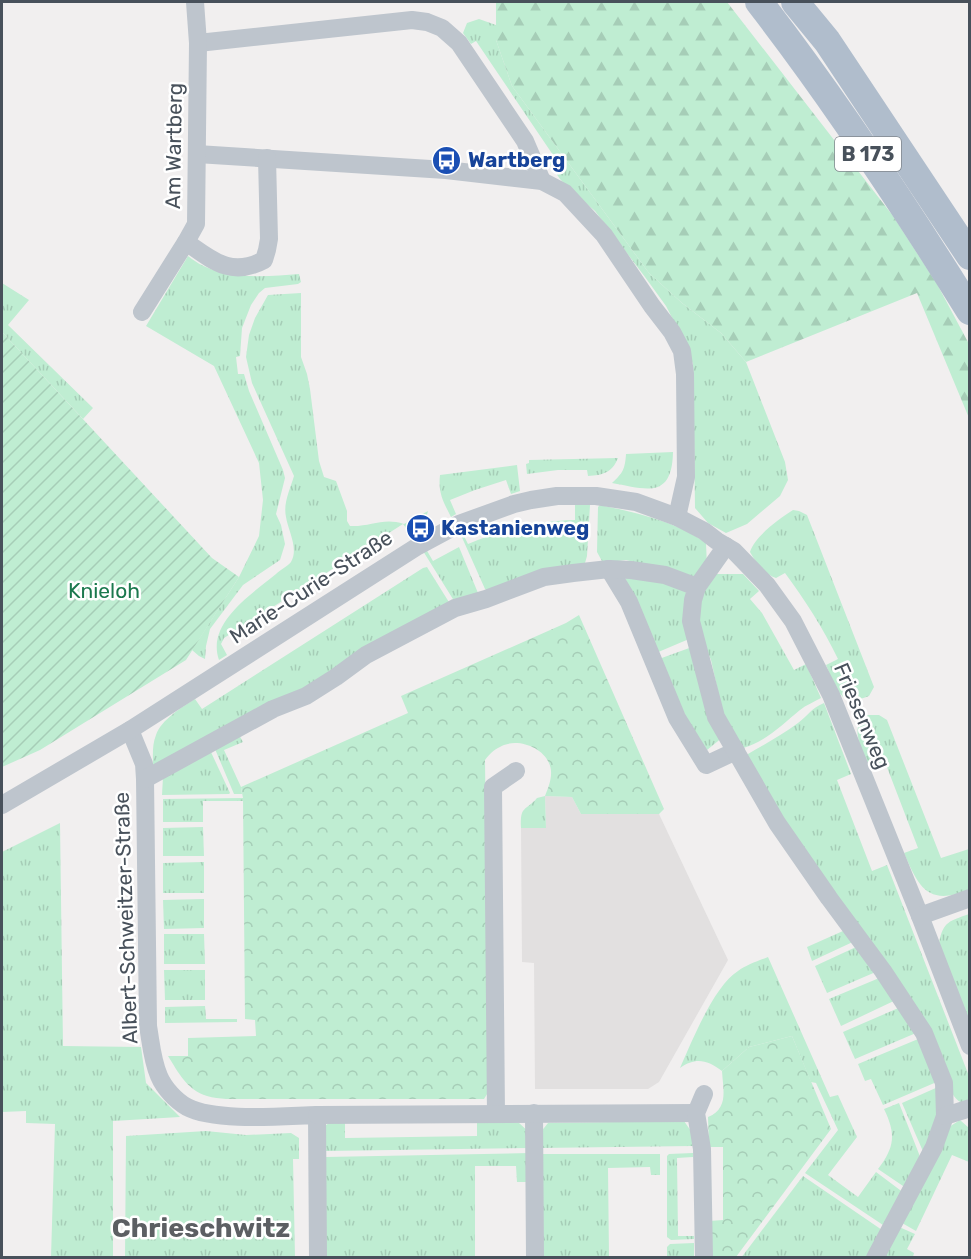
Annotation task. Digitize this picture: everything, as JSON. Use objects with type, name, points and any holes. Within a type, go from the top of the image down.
[{"type":"main road","name":"B 173","points":[[759,2],[809,68],[924,236],[969,311]]},
{"type":"main road","name":"B 173","points":[[795,2],[826,41],[969,256]]},
{"type":"street","name":"Am Wartberg","points":[[142,312],[196,224],[198,43],[195,2]]},
{"type":"street","points":[[198,43],[411,20],[427,22],[442,28],[459,43],[525,141],[542,181]]},
{"type":"street","points":[[197,154],[446,170],[542,181],[565,194],[604,235],[672,332],[682,351],[685,374],[687,477],[676,517]]},
{"type":"street","points":[[186,242],[216,263],[228,267],[244,268],[264,260],[269,239],[267,158]]},
{"type":"street","name":"Marie-Curie-Straße","points":[[2,805],[130,730],[418,546],[478,516],[531,500],[557,496],[596,496],[636,502],[676,517],[730,548]]},
{"type":"street","points":[[730,548],[697,587],[691,621],[716,717],[777,823],[924,1032],[944,1083],[945,1116],[934,1147],[875,1257]]},
{"type":"street","name":"Friesenweg","points":[[730,548],[767,585],[793,621],[831,695],[920,916],[969,1046]]},
{"type":"street","points":[[145,779],[273,710],[306,696],[366,655],[455,608],[544,578],[609,569],[632,570],[665,576],[697,587]]},
{"type":"street","points":[[609,569],[629,602],[677,718],[706,765],[736,751]]},
{"type":"street","name":"Albert-Schweitzer-Straße","points":[[130,730],[144,764],[148,1026],[152,1054],[159,1077],[168,1091],[186,1106],[207,1114],[233,1116],[696,1113]]},
{"type":"street","points":[[496,1114],[493,787],[516,771]]},
{"type":"street","points":[[920,916],[969,898]]},
{"type":"street","points":[[704,1094],[696,1113],[702,1149],[704,1257]]},
{"type":"street","points":[[945,1116],[969,1108]]},
{"type":"street","points":[[534,1113],[535,1257]]},
{"type":"street","points":[[316,1115],[318,1257]]},
{"type":"shaded area","points":[[545,796],[572,797],[581,814],[659,814],[728,960],[659,1082],[648,1089],[535,1089],[534,963],[522,962],[521,828],[546,828]]},
{"type":"green space","points":[[496,2],[727,2],[893,216],[937,284],[969,344],[969,418],[917,293],[746,362],[721,333],[682,303],[649,273],[512,86],[496,40]]},
{"type":"green space","points":[[479,19],[496,25],[496,40],[512,86],[649,273],[682,303],[721,333],[746,362],[785,462],[788,480],[780,496],[747,524],[726,533],[708,523],[695,508],[693,364],[685,343],[666,306],[595,211],[560,179],[547,160],[553,155],[476,41],[471,44],[463,33],[467,23]]},
{"type":"green space","points":[[188,256],[213,270],[241,276],[299,274],[301,282],[265,288],[259,293],[251,305],[242,328],[240,356],[236,357],[238,374],[244,374],[283,470],[285,478],[276,514],[285,544],[280,560],[243,585],[210,629],[205,659],[192,650],[239,577],[259,536],[263,500],[259,463],[214,366],[146,326]]},
{"type":"green space","points":[[2,283],[29,300],[8,325],[93,408],[83,419],[2,332]]},
{"type":"green space","points":[[301,293],[301,357],[310,389],[319,461],[324,477],[336,481],[347,511],[347,521],[350,526],[383,522],[404,524],[428,511],[423,529],[412,536],[403,524],[224,638],[221,644],[227,655],[219,660],[217,647],[219,634],[225,622],[244,600],[290,564],[293,557],[294,551],[285,507],[294,476],[252,383],[246,357],[249,335],[255,318],[268,295]]},
{"type":"green space","name":"Knieloh","points":[[2,332],[212,558],[239,577],[186,660],[40,750],[2,767]]},
{"type":"green space","points":[[673,452],[668,478],[655,488],[612,483],[623,470],[626,454]]},
{"type":"green space","points":[[618,458],[610,470],[598,475],[588,476],[587,470],[558,470],[527,474],[526,464],[529,460]]},
{"type":"green space","points":[[517,465],[520,491],[511,494],[506,480],[475,490],[450,500],[456,514],[451,517],[440,492],[440,475]]},
{"type":"green space","points":[[575,503],[590,505],[585,563],[578,567],[488,591],[485,589],[460,533],[462,532],[468,544],[520,527],[575,520]]},
{"type":"green space","points":[[600,505],[669,523],[694,535],[706,543],[707,567],[698,576],[687,577],[626,560],[603,563],[597,552],[598,507]]},
{"type":"green space","points":[[793,510],[807,515],[874,687],[869,696],[852,700],[841,695],[826,665],[838,659],[800,593],[785,573],[776,578],[768,574],[750,552],[762,534]]},
{"type":"green space","points":[[459,547],[478,593],[456,604],[423,551],[426,549],[433,561]]},
{"type":"green space","points":[[427,567],[452,607],[306,692],[153,765],[153,746],[156,735],[162,724],[178,710],[195,699],[202,709]]},
{"type":"green space","points":[[623,573],[639,575],[686,591],[689,639],[656,653]]},
{"type":"green space","points":[[715,574],[743,574],[759,591],[750,599],[762,613],[794,670],[806,664],[821,698],[802,708],[766,737],[743,748],[725,723],[711,660],[695,624],[700,591]]},
{"type":"green space","points":[[579,615],[664,809],[659,814],[581,814],[572,797],[545,796],[551,771],[546,757],[536,749],[523,744],[510,743],[496,749],[485,760],[489,1091],[484,1099],[226,1099],[207,1096],[194,1089],[184,1080],[168,1056],[188,1056],[188,1038],[256,1036],[255,1020],[245,1019],[243,798],[241,787],[408,713],[401,696],[566,623]]},
{"type":"green space","points":[[692,647],[723,737],[707,750],[694,734],[659,659]]},
{"type":"green space","points":[[824,703],[851,774],[837,780],[872,871],[887,865],[969,1076],[969,1099],[962,1103],[954,1096],[947,1080],[746,758],[748,754],[786,732]]},
{"type":"green space","points":[[868,715],[879,715],[887,720],[941,858],[969,849],[969,890],[944,896],[934,895],[920,884],[915,876],[904,853],[918,848],[885,762],[869,767],[858,739],[858,726]]},
{"type":"green space","points":[[238,733],[243,742],[224,750],[241,787],[242,794],[234,794],[215,749]]},
{"type":"green space","points":[[210,750],[229,794],[162,795],[163,777]]},
{"type":"green space","points":[[545,796],[546,828],[521,828],[522,812],[537,798]]},
{"type":"green space","points":[[243,798],[243,801],[203,801],[203,822],[163,822],[163,799]]},
{"type":"green space","points":[[60,823],[63,1046],[141,1047],[146,1083],[180,1117],[113,1121],[113,1257],[51,1257],[55,1124],[26,1123],[26,1111],[2,1112],[2,852]]},
{"type":"green space","points":[[203,827],[204,856],[163,856],[163,828]]},
{"type":"green space","points":[[204,862],[204,893],[163,893],[163,863]]},
{"type":"green space","points":[[204,899],[204,928],[164,929],[163,900]]},
{"type":"green space","points":[[969,914],[969,1024],[939,943],[948,923]]},
{"type":"green space","points":[[843,931],[857,940],[812,961],[807,947]]},
{"type":"green space","points":[[164,934],[204,934],[205,964],[164,964]]},
{"type":"green space","points":[[856,947],[878,971],[827,993],[815,966]]},
{"type":"green space","points":[[768,957],[830,1097],[838,1095],[857,1137],[828,1175],[858,1197],[876,1172],[904,1193],[886,1227],[805,1173],[838,1130],[816,1083],[811,1082],[792,1036],[749,1047],[722,1071],[701,1061],[691,1062],[680,1068],[704,1015],[720,989],[741,969]]},
{"type":"green space","points":[[164,970],[205,970],[205,1000],[165,1000]]},
{"type":"green space","points":[[884,976],[898,999],[841,1026],[829,999]]},
{"type":"green space","points":[[205,1006],[206,1019],[237,1019],[237,1022],[165,1023],[165,1007]]},
{"type":"green space","points":[[903,1006],[916,1033],[855,1059],[843,1032]]},
{"type":"green space","points":[[792,1036],[831,1129],[736,1257],[708,1258],[709,1221],[723,1220],[723,1147],[709,1147],[708,1117],[715,1113],[722,1104],[724,1092],[722,1071],[749,1047]]},
{"type":"green space","points":[[923,1037],[939,1081],[883,1105],[871,1079],[865,1081],[858,1064]]},
{"type":"green space","points":[[938,1087],[940,1106],[925,1156],[902,1103]]},
{"type":"green space","points":[[899,1103],[920,1161],[906,1188],[878,1169],[888,1154],[892,1140],[891,1126],[884,1109]]},
{"type":"green space","points":[[960,1120],[969,1128],[969,1162],[952,1155],[916,1231],[902,1223],[949,1127]]},
{"type":"green space","points":[[684,1121],[693,1134],[693,1146],[539,1148],[540,1133],[548,1123]]},
{"type":"green space","points":[[345,1122],[345,1138],[477,1136],[477,1123],[519,1123],[530,1133],[530,1148],[326,1151],[322,1128],[329,1123]]},
{"type":"green space","points":[[206,1131],[246,1135],[291,1133],[299,1138],[299,1159],[293,1159],[295,1257],[125,1257],[126,1136]]},
{"type":"green space","points":[[530,1153],[530,1182],[517,1182],[516,1166],[475,1166],[475,1257],[324,1257],[325,1157]]},
{"type":"green space","points":[[693,1153],[693,1157],[677,1158],[678,1236],[694,1236],[694,1239],[671,1240],[667,1237],[667,1156]]},
{"type":"green space","points":[[540,1154],[660,1154],[660,1175],[651,1175],[650,1167],[608,1168],[609,1257],[540,1257]]},
{"type":"green space","points":[[803,1176],[885,1232],[871,1257],[741,1258]]},
{"type":"green space","points":[[897,1226],[915,1234],[907,1249],[914,1253],[913,1257],[883,1257]]},
{"type":"green space","points":[[694,1243],[694,1257],[667,1257],[667,1247],[670,1244]]},
{"type":"place","name":"Wartberg","points":[[447,160]]},
{"type":"place","name":"Kastanienweg","points":[[420,528]]},
{"type":"district","name":"Chrieschwitz","points":[[201,1228]]}]
